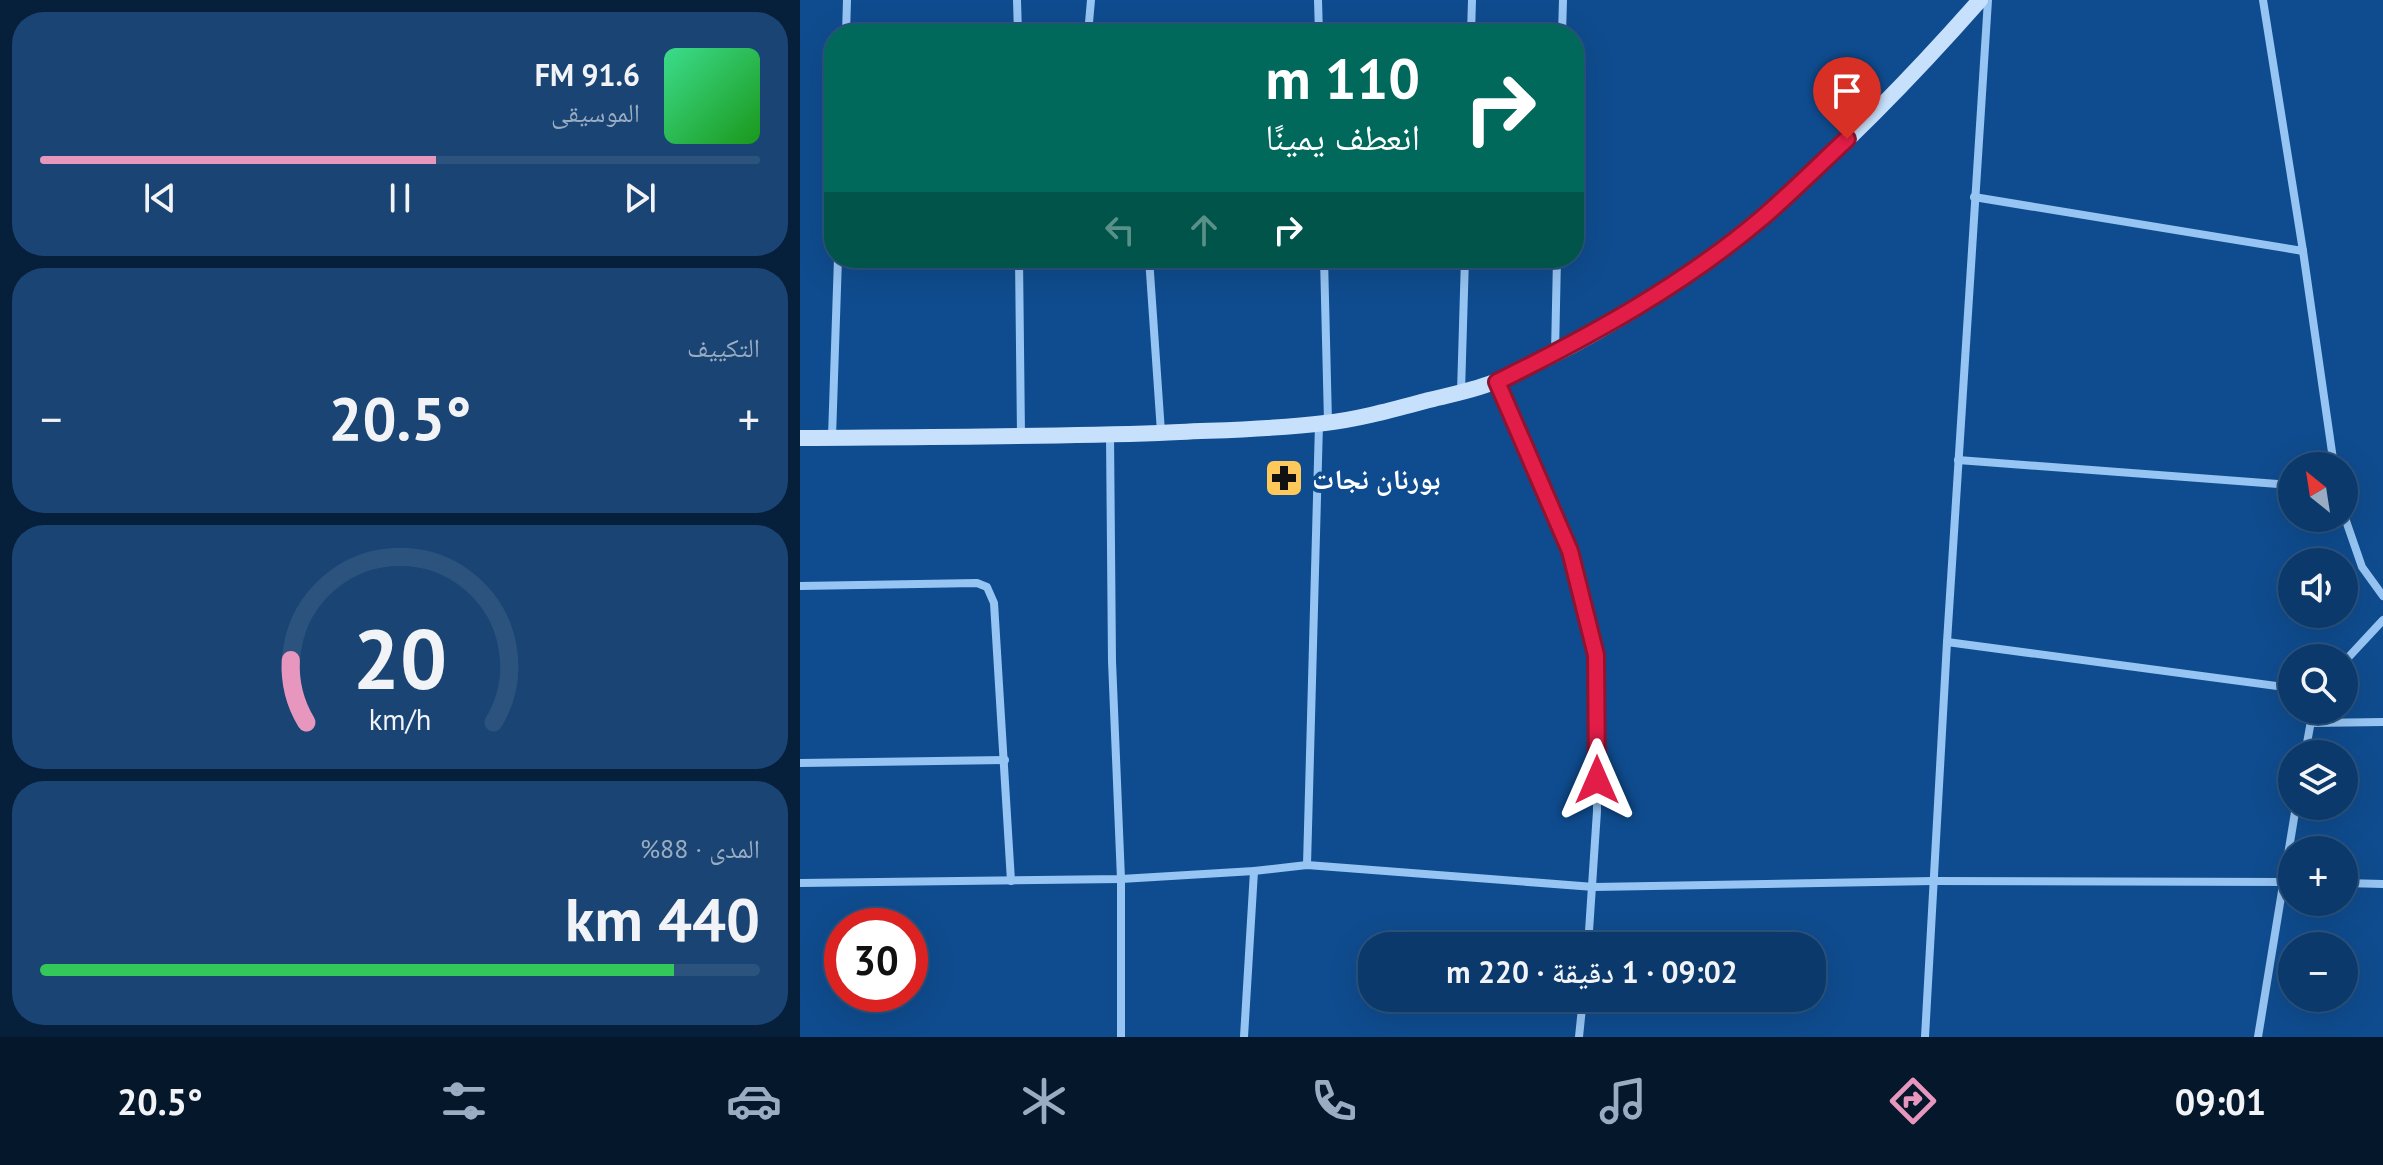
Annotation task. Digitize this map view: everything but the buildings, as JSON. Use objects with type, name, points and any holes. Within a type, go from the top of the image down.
[{"type":"main road","points":[[800,438],[1021,436],[1281,428],[1324,423],[1497,382],[1555,353],[1670,287],[1761,219],[1924,63],[1980,0]]},
{"type":"street","points":[[846,24],[847,0]]},
{"type":"street","points":[[1017,0],[1018,24]]},
{"type":"street","points":[[1089,24],[1091,0]]},
{"type":"street","points":[[1318,0],[1319,24]]},
{"type":"street","points":[[1471,24],[1472,0]]},
{"type":"street","points":[[1562,24],[1563,0]]},
{"type":"street","points":[[1925,1037],[1988,0]]},
{"type":"street","points":[[2263,0],[2332,452]]},
{"type":"street","points":[[1974,197],[2303,251]]},
{"type":"street","points":[[832,438],[838,268]]},
{"type":"street","points":[[1019,268],[1021,436]]},
{"type":"street","points":[[1150,268],[1161,432]]},
{"type":"street","points":[[1307,865],[1324,423],[1324,268]]},
{"type":"street","points":[[1461,392],[1465,268]]},
{"type":"street","points":[[1555,353],[1557,268]]},
{"type":"street","points":[[1497,382],[1570,551],[1596,655],[1597,811],[1589,932]]},
{"type":"street","points":[[1110,434],[1112,661],[1121,879],[1121,1037]]},
{"type":"street","points":[[1958,460],[2278,484]]},
{"type":"street","points":[[2350,532],[2362,567],[2383,596]]},
{"type":"street","points":[[800,586],[977,583],[987,587],[994,603],[1011,881]]},
{"type":"street","points":[[2358,647],[2383,620]]},
{"type":"street","points":[[1947,642],[2278,686]]},
{"type":"street","points":[[2358,722],[2383,722]]},
{"type":"street","points":[[800,763],[1005,760]]},
{"type":"street","points":[[800,883],[1121,879],[1307,865],[1594,887],[1933,881],[2278,882]]},
{"type":"street","points":[[1244,1037],[1254,871]]},
{"type":"street","points":[[2358,883],[2383,884]]},
{"type":"street","points":[[2258,1037],[2281,916]]},
{"type":"street","points":[[1579,1037],[1582,1012]]},
{"type":"place","name":"بورنان نجات","points":[[1284,478]]},
{"type":"route","points":[[1597,780],[1596,655],[1577,576],[1570,551],[1497,382],[1568,348],[1670,287],[1761,219],[1847,139]]}]
